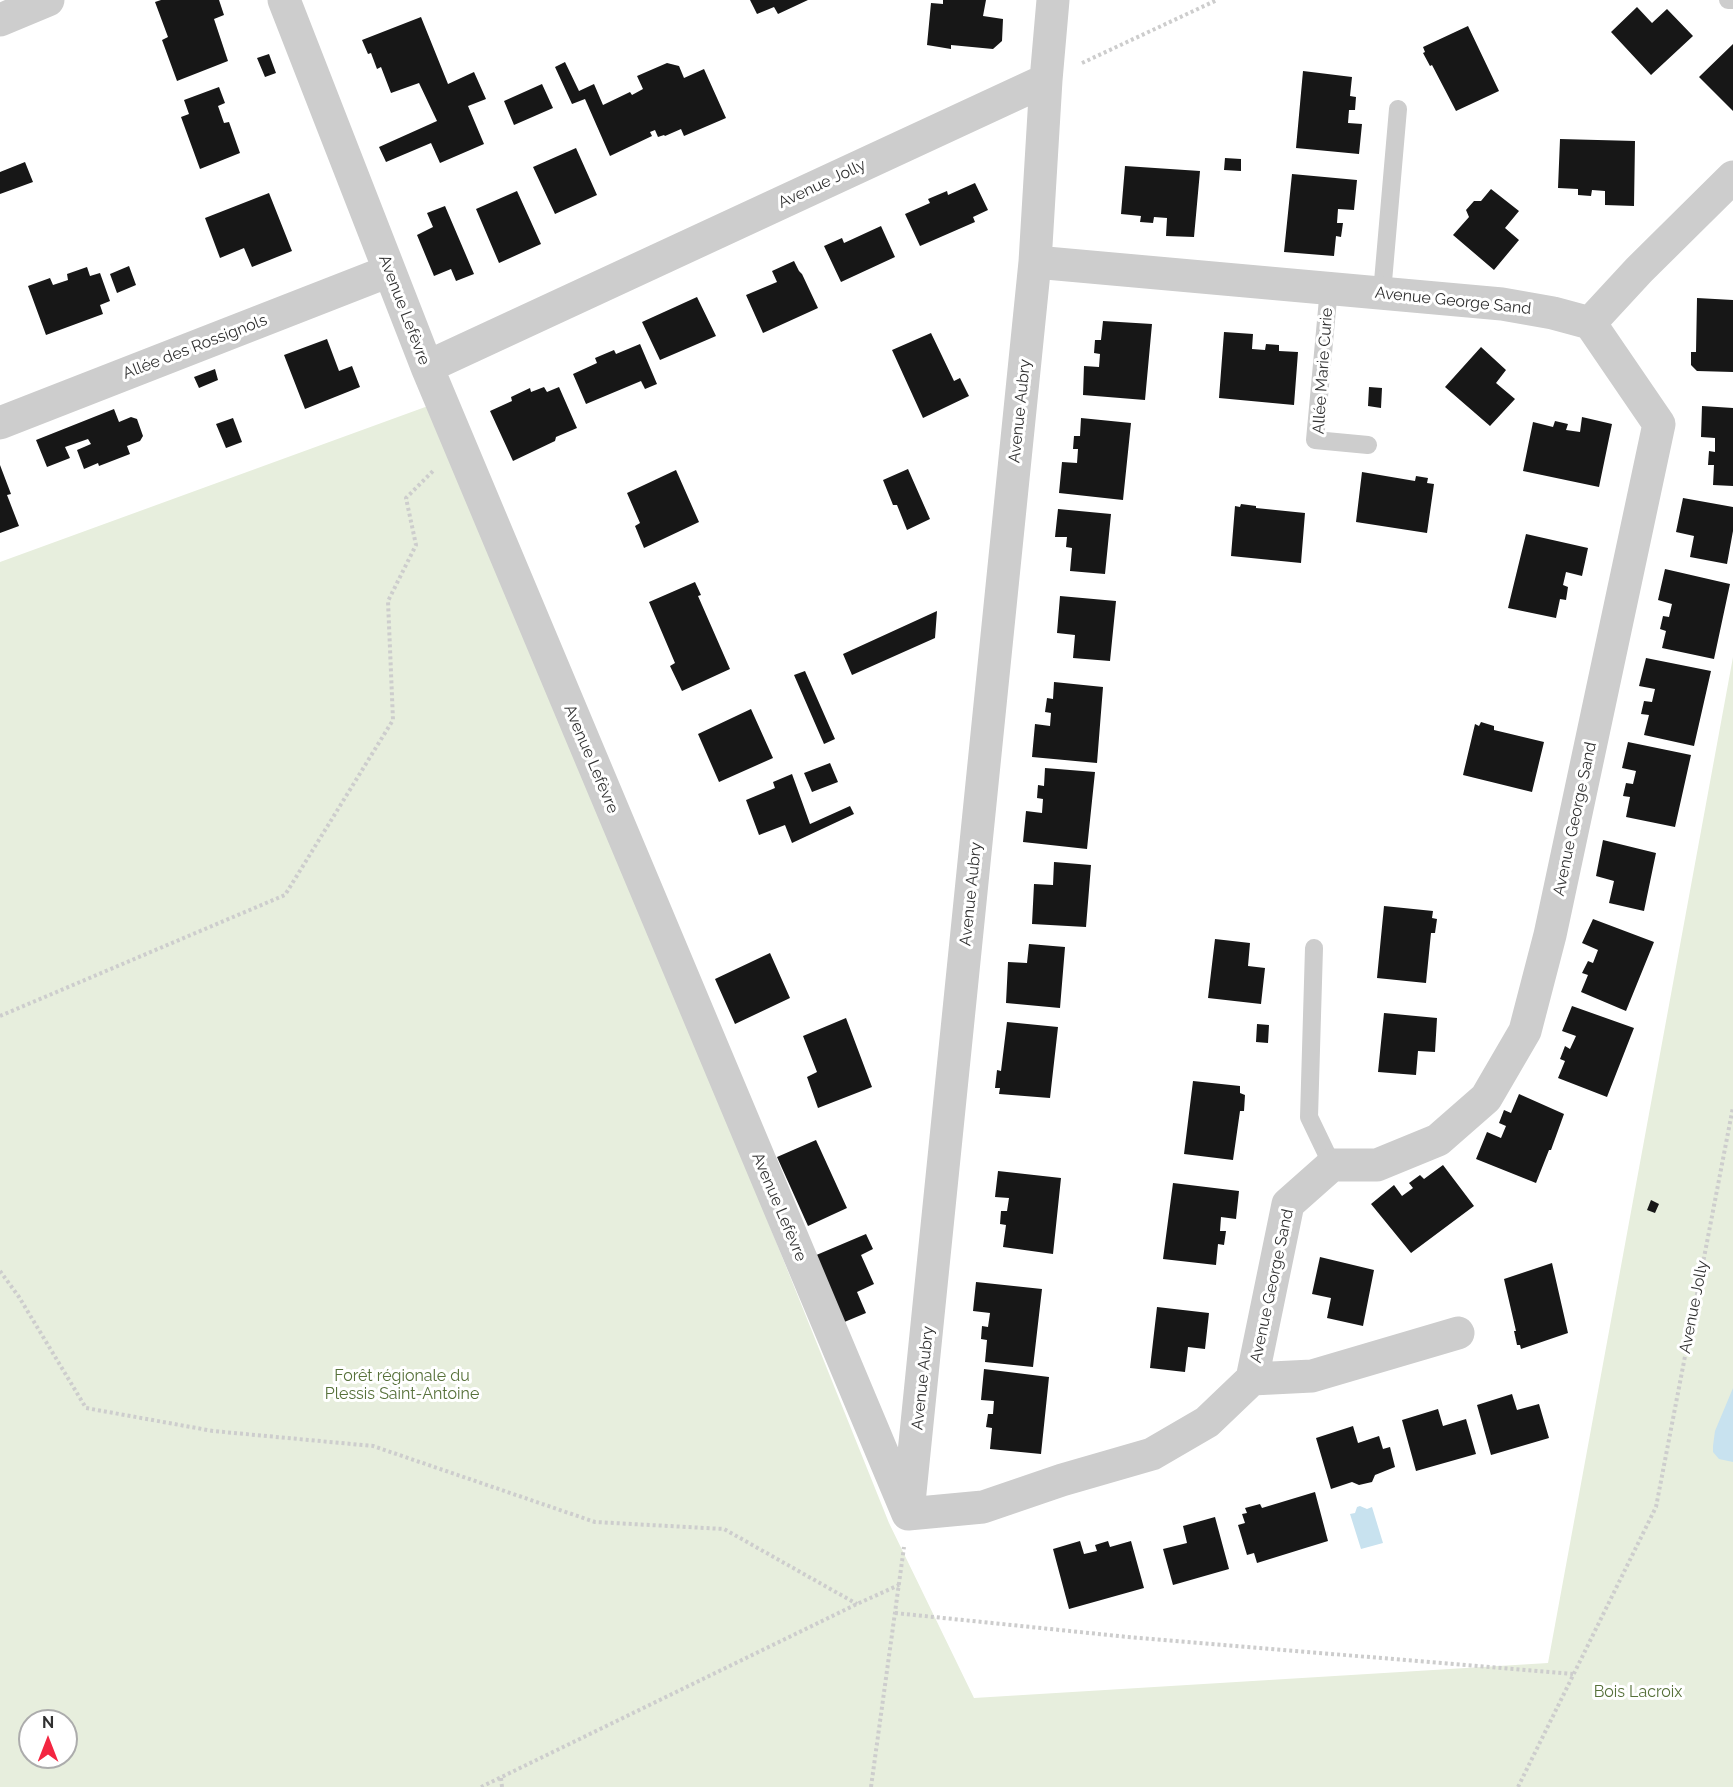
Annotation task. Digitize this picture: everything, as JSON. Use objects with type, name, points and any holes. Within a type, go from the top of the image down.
[{"type":"street","points":[[0,20],[48,0]]},
{"type":"street","name":"Avenue Lefèvre","points":[[284,0],[427,367],[908,1514]]},
{"type":"street","name":"Avenue Aubry","points":[[908,1514],[1035,262],[1053,0]]},
{"type":"street","name":"Avenue Jolly","points":[[427,367],[1046,80]]},
{"type":"street","points":[[1590,323],[1639,270],[1733,177]]},
{"type":"street","name":"Avenue George Sand","points":[[908,1514],[983,1508],[1062,1480],[1152,1454],[1207,1422],[1252,1379],[1288,1204],[1332,1165],[1377,1165],[1438,1140],[1486,1098],[1525,1031],[1550,935],[1659,424],[1590,323],[1553,313],[1502,304],[1035,262]]},
{"type":"street","name":"Allée des Rossignols","points":[[0,423],[389,271]]},
{"type":"street","points":[[1252,1379],[1312,1376],[1458,1333]]},
{"type":"lane","points":[[1728,0],[1733,0]]},
{"type":"lane","points":[[1382,293],[1398,109]]},
{"type":"lane","name":"Allée Marie Curie","points":[[1329,288],[1315,440],[1368,445]]},
{"type":"lane","points":[[1314,948],[1309,1117],[1332,1165]]},
{"type":"path","points":[[1046,80],[1216,0]]},
{"type":"path","points":[[0,1016],[285,895],[393,720],[388,601],[416,545],[406,498],[435,468]]},
{"type":"path","name":"Avenue Jolly","points":[[1518,1787],[1656,1508],[1733,1107]]},
{"type":"path","points":[[0,1271],[19,1297],[86,1408],[213,1431],[373,1446],[595,1522],[724,1529],[856,1604]]},
{"type":"path","points":[[871,1787],[908,1514]]},
{"type":"path","points":[[481,1787],[856,1604],[899,1586]]},
{"type":"path","points":[[895,1612],[1128,1637],[1573,1674]]},
{"type":"path","points":[[501,1778],[502,1787]]},
{"type":"green space","name":"Forêt régionale du Plessis Saint-Antoine","points":[[439,402],[889,1523],[974,1698],[1548,1663],[1733,657],[1733,1787],[0,1787],[0,562]]},
{"type":"water","points":[[1733,1388],[1733,1462],[1719,1459],[1713,1452],[1713,1446],[1715,1431]]},
{"type":"water","points":[[1357,1507],[1367,1509],[1372,1507],[1383,1543],[1361,1549],[1350,1514],[1355,1513]]},
{"type":"building","points":[[161,0],[219,0],[224,15],[214,19],[228,61],[177,81],[162,40],[168,37],[155,2]]},
{"type":"building","points":[[750,0],[808,0],[778,14],[774,7],[757,14]]},
{"type":"building","points":[[943,0],[986,0],[983,16],[1003,19],[1002,41],[993,49],[951,45],[951,49],[927,45],[931,3],[943,4]]},
{"type":"building","points":[[1637,7],[1652,23],[1667,9],[1693,36],[1651,75],[1611,32]]},
{"type":"building","points":[[421,17],[448,84],[474,72],[486,99],[468,106],[484,144],[440,163],[431,143],[386,162],[379,147],[437,121],[419,83],[391,93],[381,67],[377,69],[371,53],[368,54],[362,40]]},
{"type":"building","points":[[1468,26],[1499,91],[1456,111],[1432,65],[1430,66],[1423,53],[1425,52],[1423,47]]},
{"type":"building","points":[[1733,44],[1733,111],[1699,77]]},
{"type":"building","points":[[269,54],[276,73],[265,77],[257,58]]},
{"type":"building","points":[[565,62],[579,91],[594,84],[603,105],[630,92],[632,95],[643,89],[637,76],[667,63],[679,66],[684,78],[704,69],[726,118],[684,136],[681,129],[658,137],[655,130],[650,132],[652,136],[610,156],[585,99],[572,104],[555,67]]},
{"type":"building","points":[[1303,71],[1352,77],[1350,96],[1356,97],[1355,110],[1349,110],[1348,123],[1362,124],[1359,154],[1296,148]]},
{"type":"building","points":[[542,84],[553,108],[514,125],[504,101]]},
{"type":"building","points":[[219,87],[225,103],[218,106],[224,123],[229,122],[240,153],[200,169],[181,117],[189,114],[184,100]]},
{"type":"building","points":[[1560,139],[1635,141],[1634,206],[1605,205],[1605,191],[1592,190],[1591,196],[1578,195],[1578,189],[1558,188]]},
{"type":"building","points":[[576,148],[597,195],[555,214],[533,167]]},
{"type":"building","points":[[1225,158],[1241,159],[1241,171],[1224,170]]},
{"type":"building","points":[[25,162],[33,182],[0,194],[0,172]]},
{"type":"building","points":[[1125,166],[1200,171],[1194,237],[1166,236],[1167,218],[1154,217],[1153,223],[1140,222],[1141,216],[1121,214]]},
{"type":"building","points":[[1292,174],[1357,180],[1354,210],[1338,209],[1337,223],[1343,223],[1341,237],[1336,236],[1334,256],[1284,252]]},
{"type":"building","points":[[975,183],[988,210],[973,217],[975,222],[920,246],[905,214],[930,203],[928,199],[947,191],[948,195]]},
{"type":"building","points":[[1491,189],[1519,211],[1505,228],[1519,240],[1494,270],[1453,235],[1469,217],[1466,210],[1474,201],[1481,201]]},
{"type":"building","points":[[517,191],[541,244],[499,263],[476,209]]},
{"type":"building","points":[[269,193],[292,251],[252,267],[244,248],[220,258],[205,218]]},
{"type":"building","points":[[445,206],[474,274],[456,281],[451,269],[434,276],[417,235],[433,227],[427,213]]},
{"type":"building","points":[[881,226],[895,257],[841,282],[824,246],[842,238],[844,243]]},
{"type":"building","points":[[794,261],[818,308],[763,333],[746,295],[777,282],[772,271]]},
{"type":"building","points":[[129,266],[136,285],[117,293],[110,274]]},
{"type":"building","points":[[87,267],[90,276],[100,273],[110,301],[100,305],[103,314],[46,335],[28,286],[50,278],[53,285],[68,280],[67,274]]},
{"type":"building","points":[[697,297],[716,336],[660,360],[642,322]]},
{"type":"building","points":[[1697,298],[1733,300],[1733,372],[1697,371],[1691,365],[1691,352],[1696,352]]},
{"type":"building","points":[[1103,321],[1152,324],[1145,400],[1083,395],[1084,366],[1099,367],[1100,354],[1094,353],[1095,340],[1101,340]]},
{"type":"building","points":[[1224,332],[1253,334],[1252,349],[1265,350],[1266,344],[1279,345],[1279,351],[1298,352],[1294,405],[1219,398]]},
{"type":"building","points":[[931,333],[954,381],[960,378],[969,396],[923,418],[892,350]]},
{"type":"building","points":[[327,339],[339,371],[352,366],[360,387],[305,409],[284,355]]},
{"type":"building","points":[[640,344],[657,384],[645,389],[641,381],[586,404],[573,374],[597,363],[595,358],[614,350],[616,354]]},
{"type":"building","points":[[1481,347],[1506,370],[1496,383],[1515,399],[1490,426],[1445,387]]},
{"type":"building","points":[[215,369],[218,380],[199,388],[194,377]]},
{"type":"building","points":[[544,387],[547,392],[559,387],[577,428],[513,461],[490,411],[512,401],[511,397],[530,388],[531,392]]},
{"type":"building","points":[[1369,387],[1382,388],[1381,408],[1368,406]]},
{"type":"building","points":[[1702,406],[1733,408],[1733,486],[1713,485],[1714,465],[1708,465],[1709,451],[1715,452],[1715,438],[1701,437]]},
{"type":"building","points":[[114,409],[119,422],[131,417],[137,419],[143,436],[140,441],[127,446],[130,454],[84,469],[77,450],[91,444],[88,439],[65,447],[70,458],[47,467],[36,440]]},
{"type":"building","points":[[1582,417],[1612,424],[1599,487],[1523,471],[1533,422],[1553,427],[1555,421],[1568,424],[1566,430],[1580,432]]},
{"type":"building","points":[[233,418],[242,442],[226,448],[216,424]]},
{"type":"building","points":[[1081,418],[1131,423],[1123,500],[1059,493],[1062,462],[1077,463],[1078,449],[1073,449],[1074,436],[1080,436]]},
{"type":"building","points":[[0,465],[11,494],[7,495],[19,526],[0,533]]},
{"type":"building","points":[[908,469],[930,519],[907,530],[897,505],[893,505],[883,480]]},
{"type":"building","points":[[676,470],[699,522],[644,548],[635,526],[640,523],[627,493]]},
{"type":"building","points":[[1362,472],[1415,481],[1416,476],[1428,478],[1427,483],[1434,484],[1427,533],[1356,522]]},
{"type":"building","points":[[1683,498],[1733,507],[1733,531],[1727,564],[1690,557],[1694,536],[1676,532]]},
{"type":"building","points":[[1241,504],[1256,506],[1256,508],[1305,513],[1301,563],[1231,556],[1235,506],[1240,507]]},
{"type":"building","points":[[1058,509],[1111,514],[1105,574],[1070,571],[1072,548],[1066,547],[1067,537],[1055,537]]},
{"type":"building","points":[[1526,534],[1588,548],[1582,576],[1566,572],[1563,585],[1568,587],[1566,600],[1560,599],[1556,618],[1508,608]]},
{"type":"building","points":[[1665,569],[1730,584],[1714,659],[1662,648],[1666,631],[1660,629],[1663,616],[1669,617],[1672,604],[1658,600]]},
{"type":"building","points":[[695,582],[701,595],[698,596],[730,669],[682,691],[670,666],[675,663],[649,602]]},
{"type":"building","points":[[1060,596],[1116,601],[1110,661],[1073,658],[1075,635],[1057,633]]},
{"type":"building","points":[[937,611],[935,638],[852,675],[843,654]]},
{"type":"building","points":[[1646,658],[1711,671],[1694,746],[1644,735],[1649,715],[1641,714],[1644,701],[1652,702],[1655,689],[1639,686]]},
{"type":"building","points":[[805,671],[835,739],[824,744],[794,675]]},
{"type":"building","points":[[1054,682],[1103,687],[1097,763],[1032,757],[1035,724],[1050,726],[1051,713],[1045,712],[1047,698],[1053,699]]},
{"type":"building","points":[[751,709],[773,758],[719,782],[698,734]]},
{"type":"building","points":[[1481,722],[1494,726],[1494,730],[1544,742],[1532,792],[1463,775],[1475,724],[1479,726]]},
{"type":"building","points":[[1628,742],[1691,755],[1675,827],[1626,817],[1630,797],[1623,796],[1626,783],[1633,784],[1636,771],[1622,768]]},
{"type":"building","points":[[830,763],[838,782],[812,792],[804,773]]},
{"type":"building","points":[[1045,768],[1095,772],[1087,849],[1023,842],[1026,811],[1042,813],[1043,799],[1037,798],[1038,785],[1044,786]]},
{"type":"building","points":[[792,774],[810,824],[850,806],[854,814],[792,843],[785,825],[759,835],[746,800],[775,788],[773,782]]},
{"type":"building","points":[[1603,840],[1656,853],[1644,911],[1609,903],[1614,881],[1596,876]]},
{"type":"building","points":[[1054,862],[1091,865],[1086,927],[1032,924],[1034,884],[1053,885]]},
{"type":"building","points":[[1384,906],[1433,911],[1432,918],[1437,919],[1435,933],[1431,933],[1426,983],[1377,978]]},
{"type":"building","points":[[1593,919],[1654,942],[1626,1011],[1581,992],[1588,975],[1582,973],[1588,961],[1593,963],[1598,950],[1582,943]]},
{"type":"building","points":[[1215,939],[1250,943],[1248,966],[1265,968],[1261,1004],[1208,998]]},
{"type":"building","points":[[1029,944],[1065,947],[1060,1008],[1006,1003],[1008,962],[1027,963]]},
{"type":"building","points":[[770,953],[790,998],[735,1024],[715,979]]},
{"type":"building","points":[[1572,1006],[1634,1028],[1607,1097],[1558,1078],[1565,1061],[1560,1059],[1565,1046],[1570,1049],[1576,1036],[1562,1031]]},
{"type":"building","points":[[1384,1013],[1437,1018],[1435,1052],[1418,1051],[1416,1075],[1378,1072]]},
{"type":"building","points":[[846,1018],[872,1087],[818,1108],[807,1077],[817,1072],[803,1036]]},
{"type":"building","points":[[1007,1022],[1058,1027],[1050,1098],[999,1094],[1000,1088],[995,1088],[997,1070],[1001,1071]]},
{"type":"building","points":[[1257,1024],[1269,1025],[1268,1043],[1256,1042]]},
{"type":"building","points":[[1193,1081],[1240,1086],[1240,1093],[1245,1095],[1244,1111],[1240,1111],[1233,1160],[1184,1154]]},
{"type":"building","points":[[1519,1094],[1564,1114],[1536,1183],[1476,1159],[1487,1132],[1501,1138],[1506,1126],[1499,1123],[1504,1110],[1511,1113]]},
{"type":"building","points":[[816,1140],[847,1208],[808,1226],[777,1157]]},
{"type":"building","points":[[1443,1165],[1474,1206],[1411,1253],[1371,1204],[1394,1185],[1402,1196],[1413,1188],[1409,1183],[1420,1175],[1424,1179]]},
{"type":"building","points":[[998,1171],[1061,1178],[1053,1254],[1003,1247],[1006,1225],[1000,1224],[1001,1211],[1007,1211],[1009,1198],[995,1197]]},
{"type":"building","points":[[1173,1183],[1239,1191],[1236,1219],[1221,1217],[1220,1231],[1226,1231],[1224,1245],[1218,1244],[1216,1265],[1163,1259]]},
{"type":"building","points":[[1651,1200],[1659,1204],[1655,1213],[1647,1210]]},
{"type":"building","points":[[866,1234],[873,1249],[861,1255],[874,1284],[857,1292],[866,1313],[842,1323],[814,1256]]},
{"type":"building","points":[[1320,1257],[1374,1270],[1363,1326],[1327,1318],[1331,1298],[1312,1294]]},
{"type":"building","points":[[1552,1263],[1568,1333],[1521,1349],[1520,1345],[1517,1345],[1504,1279]]},
{"type":"building","points":[[976,1282],[1042,1289],[1033,1367],[985,1362],[987,1340],[981,1339],[982,1326],[988,1327],[990,1313],[973,1311]]},
{"type":"building","points":[[1157,1307],[1209,1313],[1205,1349],[1188,1347],[1185,1372],[1150,1368]]},
{"type":"building","points":[[984,1369],[1049,1377],[1041,1454],[990,1449],[992,1428],[986,1427],[988,1414],[993,1414],[994,1401],[981,1400]]},
{"type":"building","points":[[1512,1394],[1517,1410],[1539,1404],[1549,1438],[1491,1455],[1477,1405]]},
{"type":"building","points":[[1438,1409],[1443,1426],[1466,1419],[1476,1454],[1416,1471],[1402,1420]]},
{"type":"building","points":[[1353,1426],[1358,1443],[1379,1436],[1383,1449],[1390,1447],[1395,1467],[1375,1475],[1372,1482],[1359,1485],[1352,1482],[1331,1489],[1316,1438]]},
{"type":"building","points":[[1315,1492],[1328,1541],[1257,1563],[1254,1553],[1247,1555],[1238,1525],[1245,1523],[1242,1514],[1247,1513],[1245,1508],[1260,1504],[1262,1508]]},
{"type":"building","points":[[1215,1517],[1229,1569],[1173,1585],[1163,1549],[1187,1543],[1183,1526]]},
{"type":"building","points":[[1080,1541],[1084,1554],[1097,1551],[1095,1545],[1108,1541],[1110,1547],[1131,1541],[1144,1588],[1069,1609],[1053,1549]]},
{"type":"park label","name":"Bois Lacroix","points":[[1638,1692]]}]
